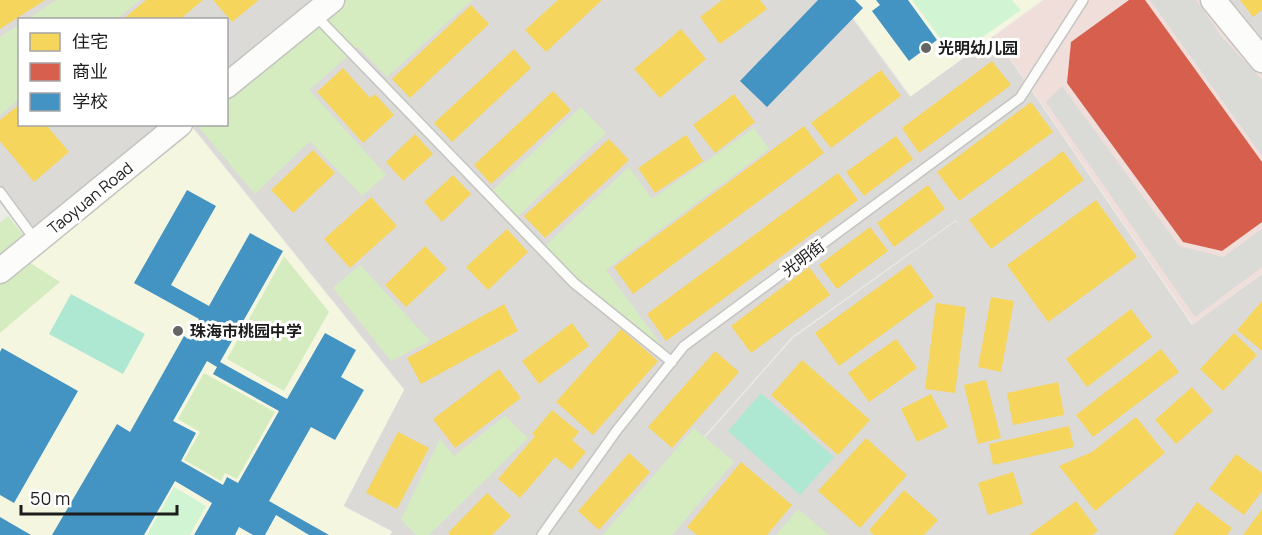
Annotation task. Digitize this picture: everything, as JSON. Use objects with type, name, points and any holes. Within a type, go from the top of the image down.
[{"type":"street","points":[[1213,0],[1262,60]]},
{"type":"street","points":[[228,84],[323,7]]},
{"type":"street","name":"Taoyuan Road","points":[[0,271],[178,126]]},
{"type":"lane","name":"光明街","points":[[542,535],[617,430],[684,346],[1020,98],[1083,0]]},
{"type":"lane","points":[[323,7],[573,283],[672,362]]},
{"type":"lane","points":[[0,192],[36,242]]},
{"type":"shaded area","points":[[0,0],[329,0],[228,83],[228,18],[18,18],[18,126],[176,126],[36,239],[0,190]]},
{"type":"shaded area","points":[[335,0],[839,0],[910,97],[994,36],[1192,325],[1262,274],[1262,535],[619,535],[793,338],[956,221],[964,232],[956,220],[792,337],[617,535],[390,535],[392,531],[344,506],[404,389],[192,126],[228,126],[228,87]]},
{"type":"shaded area","name":"光明幼儿园","points":[[840,0],[1042,0],[911,96]]},
{"type":"shaded area","points":[[1044,0],[1207,0],[1262,67],[1262,273],[1193,324],[995,36]]},
{"type":"shaded area","points":[[1150,0],[1196,0],[1221,36],[1262,80],[1262,156]]},
{"type":"shaded area","points":[[1215,0],[1262,0],[1262,58]]},
{"type":"shaded area","points":[[1062,86],[1179,246],[1223,257],[1262,229],[1262,267],[1195,317],[1046,102]]},
{"type":"shaded area","name":"珠海市桃园中学","points":[[191,126],[404,390],[343,506],[392,532],[390,535],[0,535],[0,273]]},
{"type":"shaded area","points":[[543,492],[588,535],[501,535]]},
{"type":"green space","points":[[56,0],[140,0],[118,18],[29,18]]},
{"type":"green space","points":[[346,0],[472,0],[387,77],[358,47],[309,90],[386,175],[362,196],[310,141],[255,194],[198,126],[228,126],[228,97]]},
{"type":"green space","points":[[912,0],[1012,0],[1021,10],[954,57]]},
{"type":"green space","points":[[18,26],[18,100],[0,115],[0,37]]},
{"type":"green space","points":[[581,107],[606,133],[517,217],[492,191]]},
{"type":"green space","points":[[754,128],[769,149],[606,270],[662,346],[579,281],[545,246],[629,167],[652,199]]},
{"type":"green space","points":[[8,216],[28,241],[0,263],[0,223]]},
{"type":"green space","points":[[284,256],[329,312],[284,391],[227,359]]},
{"type":"green space","points":[[24,259],[60,282],[0,333],[0,279]]},
{"type":"green space","points":[[360,265],[430,341],[391,361],[333,288]]},
{"type":"green space","points":[[71,294],[145,334],[123,374],[49,334]]},
{"type":"green space","points":[[204,373],[275,412],[237,479],[225,473],[221,481],[184,460],[200,432],[178,419]]},
{"type":"green space","points":[[761,393],[834,457],[800,495],[728,431]]},
{"type":"green space","points":[[505,416],[528,438],[429,535],[416,535],[401,519],[440,439],[454,456]]},
{"type":"green space","points":[[694,428],[734,462],[672,535],[603,535]]},
{"type":"green space","points":[[174,487],[206,506],[190,535],[147,535]]},
{"type":"green space","points":[[798,509],[829,535],[776,535]]},
{"type":"building: 住宅","points":[[0,0],[45,0],[0,29]]},
{"type":"building: 住宅","points":[[146,0],[203,0],[181,18],[124,18]]},
{"type":"building: 住宅","points":[[213,0],[259,0],[232,22]]},
{"type":"building: 住宅","points":[[558,0],[602,0],[546,52],[525,30]]},
{"type":"building: 住宅","points":[[722,0],[760,0],[767,9],[720,44],[700,17]]},
{"type":"building: 住宅","points":[[1240,0],[1262,0],[1262,10],[1253,17]]},
{"type":"building: 住宅","points":[[471,5],[489,24],[410,98],[392,79]]},
{"type":"building: 住宅","points":[[681,29],[706,59],[660,98],[634,69]]},
{"type":"building: 住宅","points":[[514,49],[531,68],[452,142],[434,123]]},
{"type":"building: 住宅","points":[[992,61],[1011,85],[919,153],[902,128]]},
{"type":"building: 住宅","points":[[343,68],[370,98],[375,94],[394,115],[363,143],[317,92]]},
{"type":"building: 住宅","points":[[881,70],[901,96],[831,148],[811,123]]},
{"type":"building: 住宅","points":[[553,91],[571,110],[491,184],[474,165]]},
{"type":"building: 住宅","points":[[734,94],[755,122],[715,153],[693,125]]},
{"type":"building: 住宅","points":[[1031,102],[1053,132],[959,201],[937,172]]},
{"type":"building: 住宅","points":[[18,106],[18,126],[49,126],[69,152],[34,182],[0,141],[0,120]]},
{"type":"building: 住宅","points":[[804,126],[824,153],[633,294],[614,267]]},
{"type":"building: 住宅","points":[[415,134],[433,154],[403,181],[386,162]]},
{"type":"building: 住宅","points":[[686,135],[703,161],[655,193],[638,168]]},
{"type":"building: 住宅","points":[[896,136],[913,159],[864,196],[846,172]]},
{"type":"building: 住宅","points":[[609,139],[629,160],[545,238],[524,216]]},
{"type":"building: 住宅","points":[[313,150],[335,173],[293,213],[271,190]]},
{"type":"building: 住宅","points":[[1063,151],[1084,180],[991,249],[969,220]]},
{"type":"building: 住宅","points":[[838,173],[858,200],[666,341],[647,314]]},
{"type":"building: 住宅","points":[[453,175],[471,194],[442,222],[424,202]]},
{"type":"building: 住宅","points":[[928,185],[945,209],[894,247],[877,223]]},
{"type":"building: 住宅","points":[[371,197],[397,226],[350,268],[324,239]]},
{"type":"building: 住宅","points":[[1096,200],[1137,257],[1048,322],[1007,265]]},
{"type":"building: 住宅","points":[[870,227],[888,251],[837,289],[819,265]]},
{"type":"building: 住宅","points":[[507,229],[528,252],[488,290],[466,267]]},
{"type":"building: 住宅","points":[[425,246],[447,269],[406,307],[385,285]]},
{"type":"building: 住宅","points":[[910,264],[934,297],[839,366],[815,333]]},
{"type":"building: 住宅","points":[[809,267],[830,295],[751,353],[731,326]]},
{"type":"building: 住宅","points":[[991,297],[1014,301],[1001,372],[978,367]]},
{"type":"building: 住宅","points":[[1262,301],[1262,351],[1237,330]]},
{"type":"building: 住宅","points":[[936,303],[966,307],[955,393],[925,389]]},
{"type":"building: 住宅","points":[[504,304],[518,331],[421,384],[407,358]]},
{"type":"building: 住宅","points":[[1131,309],[1152,337],[1087,387],[1066,359]]},
{"type":"building: 住宅","points":[[572,323],[589,346],[539,384],[522,361]]},
{"type":"building: 住宅","points":[[621,329],[658,361],[593,435],[556,402]]},
{"type":"building: 住宅","points":[[1234,333],[1257,355],[1223,391],[1200,369]]},
{"type":"building: 住宅","points":[[896,339],[917,368],[869,402],[848,373]]},
{"type":"building: 住宅","points":[[1161,349],[1179,372],[1093,437],[1076,415]]},
{"type":"building: 住宅","points":[[715,351],[739,372],[672,448],[648,427]]},
{"type":"building: 住宅","points":[[802,360],[870,420],[838,455],[771,395]]},
{"type":"building: 住宅","points":[[499,369],[521,398],[455,448],[433,419]]},
{"type":"building: 住宅","points":[[986,380],[1001,438],[978,444],[964,385]]},
{"type":"building: 住宅","points":[[1058,382],[1064,415],[1013,425],[1007,393]]},
{"type":"building: 住宅","points":[[1192,387],[1213,411],[1176,444],[1155,420]]},
{"type":"building: 住宅","points":[[931,394],[948,427],[917,442],[901,409]]},
{"type":"building: 住宅","points":[[552,410],[579,432],[572,440],[586,452],[571,470],[555,457],[520,498],[498,479],[535,436],[532,434]]},
{"type":"building: 住宅","points":[[1136,417],[1165,453],[1095,511],[1059,466],[1092,452]]},
{"type":"building: 住宅","points":[[1069,426],[1074,447],[993,465],[989,444]]},
{"type":"building: 住宅","points":[[398,432],[429,448],[397,509],[366,493]]},
{"type":"building: 住宅","points":[[866,438],[907,475],[860,528],[818,491]]},
{"type":"building: 住宅","points":[[629,453],[650,472],[599,530],[578,511]]},
{"type":"building: 住宅","points":[[1236,454],[1262,473],[1262,491],[1244,515],[1209,489]]},
{"type":"building: 住宅","points":[[741,462],[792,505],[767,535],[697,535],[687,527]]},
{"type":"building: 住宅","points":[[1013,472],[1023,504],[988,515],[978,483]]},
{"type":"building: 住宅","points":[[904,490],[938,520],[924,535],[874,535],[869,530]]},
{"type":"building: 住宅","points":[[487,493],[511,516],[492,535],[450,535],[448,533]]},
{"type":"building: 住宅","points":[[1076,501],[1098,531],[1092,535],[1029,535]]},
{"type":"building: 住宅","points":[[1197,502],[1232,528],[1227,535],[1173,535]]},
{"type":"building: 住宅","points":[[1262,509],[1262,535],[1243,535]]},
{"type":"building: 商业","points":[[1129,0],[1145,0],[1262,162],[1262,222],[1222,251],[1183,242],[1067,83],[1071,42]]},
{"type":"building: 学校","points":[[818,0],[855,0],[863,8],[767,107],[740,81]]},
{"type":"building: 学校","points":[[876,0],[908,0],[937,40],[909,61],[872,11],[880,5]]},
{"type":"building: 学校","points":[[187,190],[216,206],[171,285],[209,306],[250,233],[283,251],[220,362],[287,399],[325,333],[356,350],[341,377],[364,390],[335,440],[311,427],[269,501],[329,535],[309,535],[276,515],[265,535],[253,535],[239,527],[235,535],[194,535],[212,503],[175,481],[144,535],[52,535],[117,424],[130,432],[184,336],[188,339],[199,319],[134,283]],"holes":[[[207,361],[217,367],[213,374],[279,411],[238,483],[227,477],[223,485],[181,461],[196,433],[173,421]]]},
{"type":"building: 学校","points":[[2,348],[78,391],[14,503],[0,495],[0,352]]},
{"type":"building: 学校","points":[[0,517],[31,535],[0,535]]},
{"type":"place","name":"光明幼儿园","points":[[926,48]]},
{"type":"place","name":"珠海市桃园中学","points":[[178,331]]}]
